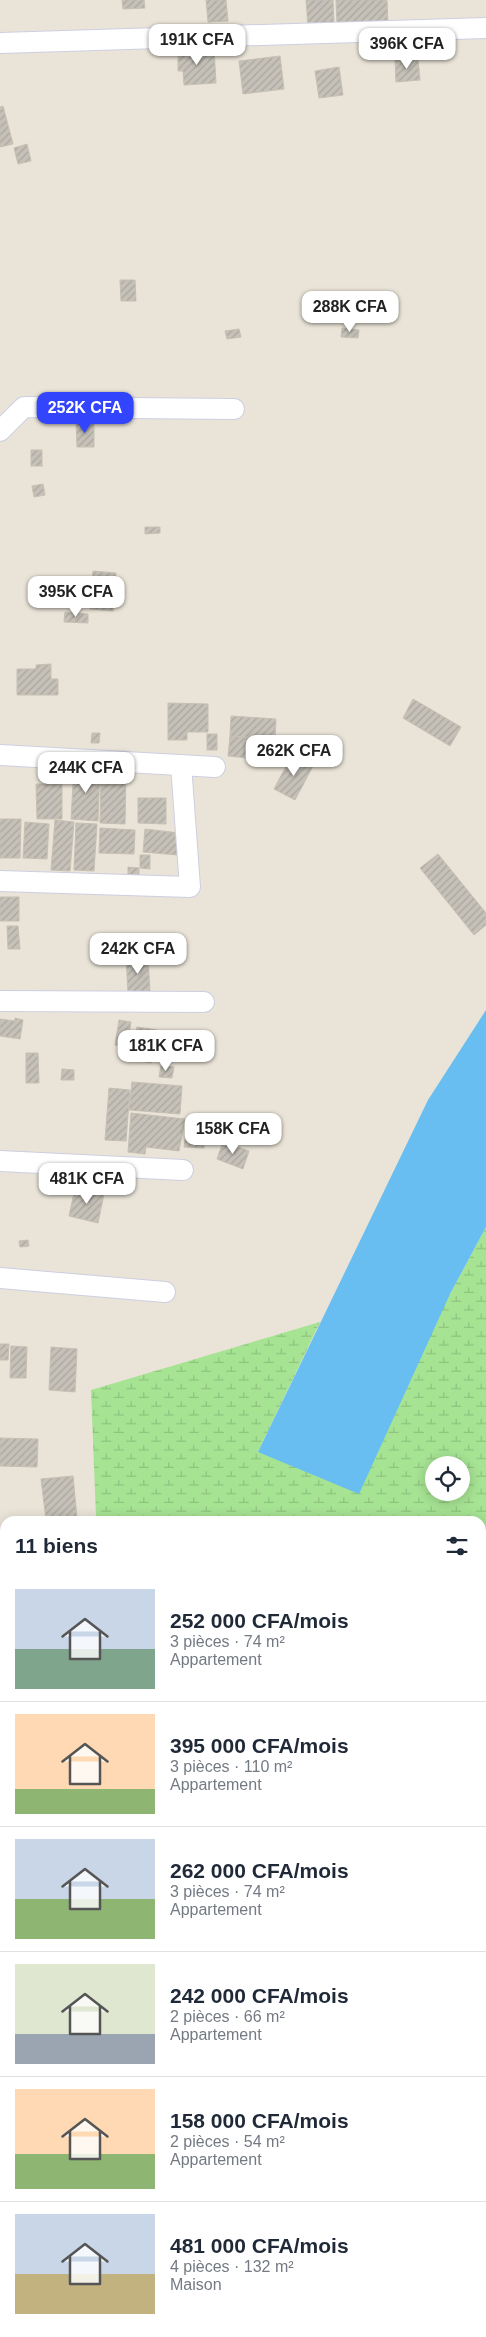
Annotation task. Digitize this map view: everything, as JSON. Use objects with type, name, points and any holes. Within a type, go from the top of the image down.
[{"type":"street","points":[[0,43],[486,28]]},
{"type":"street","points":[[0,431],[24,407],[234,409]]},
{"type":"street","points":[[0,755],[215,767]]},
{"type":"street","points":[[0,881],[190,887],[182,765]]},
{"type":"street","points":[[0,1001],[204,1002]]},
{"type":"street","points":[[0,1161],[183,1170]]},
{"type":"street","points":[[0,1278],[165,1292]]},
{"type":"green space","points":[[486,1227],[486,1516],[96,1516],[91,1390],[320,1322],[258,1452],[450,1294]]},
{"type":"water","points":[[486,1010],[486,1227],[450,1294],[359,1494],[258,1452],[428,1100]]},
{"type":"building","points":[[122,0],[144,0],[145,8],[123,9]]},
{"type":"building","points":[[206,0],[226,0],[228,21],[208,22]]},
{"type":"building","points":[[306,0],[333,0],[334,26],[308,27]]},
{"type":"building","points":[[336,0],[387,0],[388,24],[337,25]]},
{"type":"building","points":[[216,38],[217,47],[190,49],[190,40]]},
{"type":"building","points":[[214,48],[216,83],[184,85],[183,71],[178,71],[178,50]]},
{"type":"building","points":[[280,56],[284,89],[243,94],[239,61]]},
{"type":"building","points":[[418,59],[420,80],[396,82],[395,60]]},
{"type":"building","points":[[339,67],[343,95],[319,98],[315,71]]},
{"type":"building","points":[[3,106],[13,144],[0,147],[0,107]]},
{"type":"building","points":[[27,144],[31,161],[18,164],[14,148]]},
{"type":"building","points":[[120,280],[135,280],[136,301],[121,301]]},
{"type":"building","points":[[342,328],[359,330],[358,338],[341,337]]},
{"type":"building","points":[[239,329],[241,337],[227,339],[225,331]]},
{"type":"building","points":[[76,422],[94,422],[94,447],[77,447]]},
{"type":"building","points":[[31,450],[42,450],[42,466],[31,466]]},
{"type":"building","points":[[43,484],[45,495],[34,497],[32,486]]},
{"type":"building","points":[[145,527],[160,527],[160,533],[145,534]]},
{"type":"building","points":[[93,571],[116,573],[113,611],[90,609]]},
{"type":"building","points":[[65,612],[88,614],[88,623],[64,622]]},
{"type":"building","points":[[51,664],[51,679],[58,679],[58,695],[17,695],[17,669],[36,669],[36,665]]},
{"type":"building","points":[[413,699],[461,727],[450,746],[403,718]]},
{"type":"building","points":[[168,703],[208,704],[208,732],[187,732],[187,740],[168,740]]},
{"type":"building","points":[[231,716],[276,719],[275,739],[230,736]]},
{"type":"building","points":[[92,733],[100,733],[99,743],[91,743]]},
{"type":"building","points":[[207,734],[217,734],[217,750],[207,750]]},
{"type":"building","points":[[230,736],[269,740],[267,760],[228,756]]},
{"type":"building","points":[[292,755],[313,766],[295,800],[274,789]]},
{"type":"building","points":[[74,768],[100,769],[98,821],[71,819]]},
{"type":"building","points":[[101,773],[126,774],[125,824],[100,823]]},
{"type":"building","points":[[36,784],[62,784],[62,819],[37,819]]},
{"type":"building","points":[[138,798],[166,798],[166,824],[138,823]]},
{"type":"building","points":[[0,819],[21,819],[20,858],[0,858]]},
{"type":"building","points":[[55,820],[74,822],[70,871],[51,870]]},
{"type":"building","points":[[25,822],[49,824],[47,859],[23,858]]},
{"type":"building","points":[[76,823],[97,824],[94,871],[74,870]]},
{"type":"building","points":[[100,828],[135,830],[134,854],[99,853]]},
{"type":"building","points":[[145,829],[179,833],[177,855],[143,852]]},
{"type":"building","points":[[438,854],[486,913],[486,925],[474,935],[420,868]]},
{"type":"building","points":[[140,855],[150,855],[150,869],[140,868]]},
{"type":"building","points":[[128,867],[139,868],[139,883],[128,883]]},
{"type":"building","points":[[0,897],[19,897],[19,921],[0,921]]},
{"type":"building","points":[[7,926],[18,926],[20,949],[8,949]]},
{"type":"building","points":[[126,957],[148,957],[150,992],[128,993]]},
{"type":"building","points":[[15,1018],[23,1020],[20,1039],[0,1036],[0,1019],[15,1021]]},
{"type":"building","points":[[119,1020],[131,1022],[127,1046],[115,1045]]},
{"type":"building","points":[[137,1027],[157,1030],[151,1063],[131,1059]]},
{"type":"building","points":[[26,1053],[38,1053],[39,1083],[26,1083]]},
{"type":"building","points":[[161,1065],[174,1067],[172,1078],[159,1077]]},
{"type":"building","points":[[62,1069],[74,1070],[74,1080],[61,1080]]},
{"type":"building","points":[[132,1082],[182,1086],[180,1114],[129,1110]]},
{"type":"building","points":[[109,1088],[130,1090],[126,1141],[105,1140]]},
{"type":"building","points":[[131,1113],[185,1119],[179,1151],[146,1147],[145,1154],[128,1152]]},
{"type":"building","points":[[185,1139],[204,1140],[204,1148],[184,1147]]},
{"type":"building","points":[[223,1142],[249,1151],[243,1169],[217,1159]]},
{"type":"building","points":[[97,1174],[107,1176],[103,1191],[93,1189]]},
{"type":"building","points":[[79,1188],[104,1194],[98,1223],[69,1216],[74,1193],[78,1194]]},
{"type":"building","points":[[28,1240],[29,1246],[20,1247],[19,1241]]},
{"type":"building","points":[[0,1344],[9,1344],[8,1360],[0,1360]]},
{"type":"building","points":[[11,1346],[27,1347],[26,1378],[10,1378]]},
{"type":"building","points":[[51,1347],[77,1349],[75,1392],[49,1390]]},
{"type":"building","points":[[0,1438],[38,1439],[37,1467],[0,1466]]},
{"type":"building","points":[[73,1476],[77,1516],[46,1516],[41,1479]]}]
